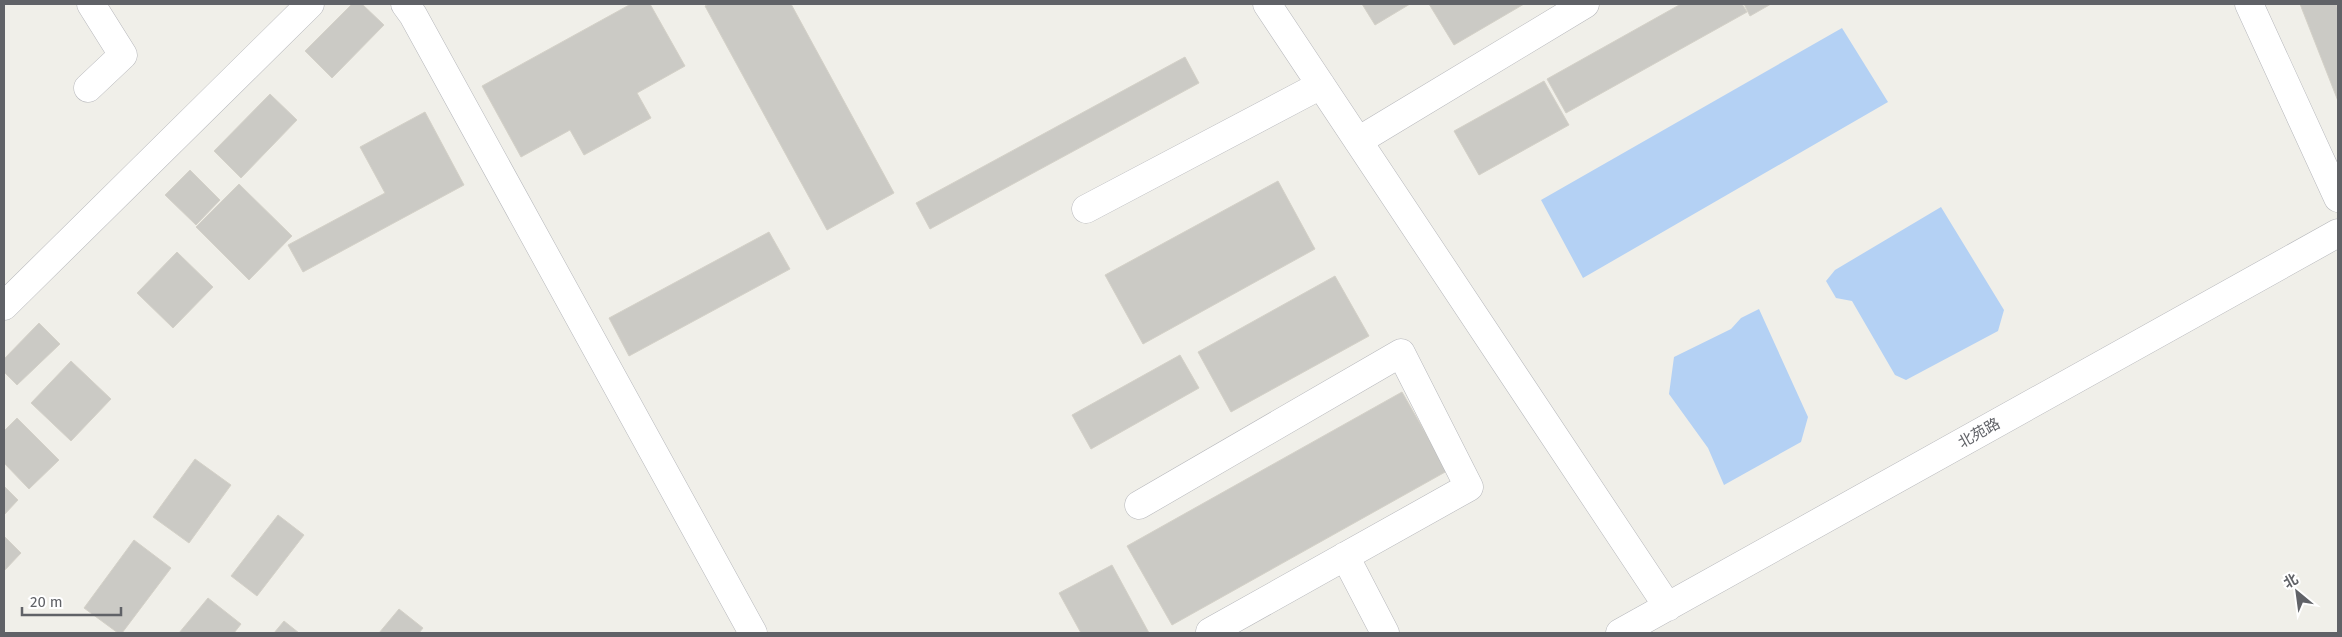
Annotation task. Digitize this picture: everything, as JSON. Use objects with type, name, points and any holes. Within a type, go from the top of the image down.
[{"type":"street","points":[[88,88],[123,55],[91,4]]},
{"type":"street","points":[[4,306],[310,4]]},
{"type":"street","points":[[405,4],[413,15],[753,633]]},
{"type":"street","points":[[1266,4],[1668,607]]},
{"type":"street","points":[[1358,141],[1585,4]]},
{"type":"street","points":[[2249,4],[2338,198]]},
{"type":"street","points":[[1086,209],[1321,85]]},
{"type":"street","name":"北苑路","points":[[1620,633],[2338,233]]},
{"type":"street","points":[[1140,504],[1401,353],[1469,487],[1210,632]]},
{"type":"street","points":[[1345,556],[1385,633]]},
{"type":"water","points":[[1842,28],[1888,102],[1583,278],[1541,200]]},
{"type":"water","points":[[1941,207],[2004,310],[1998,331],[1906,380],[1895,375],[1852,301],[1836,298],[1826,281],[1835,270]]},
{"type":"water","points":[[1759,309],[1808,417],[1801,442],[1724,485],[1708,448],[1669,394],[1674,357],[1731,329],[1741,318]]},
{"type":"building","points":[[352,4],[362,4],[384,25],[332,78],[305,51]]},
{"type":"building","points":[[631,4],[650,4],[685,66],[637,93],[651,118],[584,155],[570,130],[521,157],[482,86]]},
{"type":"building","points":[[709,4],[791,4],[894,193],[827,230],[705,6]]},
{"type":"building","points":[[1362,4],[1410,4],[1375,25]]},
{"type":"building","points":[[1429,4],[1524,4],[1454,45]]},
{"type":"building","points":[[1681,4],[1742,4],[1747,12],[1566,113],[1547,79]]},
{"type":"building","points":[[1744,4],[1771,4],[1750,16]]},
{"type":"building","points":[[2300,4],[2336,4],[2338,10],[2338,101]]},
{"type":"building","points":[[1185,57],[1199,83],[930,229],[916,203]]},
{"type":"building","points":[[1544,81],[1569,125],[1479,175],[1454,131]]},
{"type":"building","points":[[270,94],[297,120],[241,178],[214,151]]},
{"type":"building","points":[[425,112],[464,185],[303,272],[288,245],[385,193],[360,147]]},
{"type":"building","points":[[190,170],[220,200],[196,225],[165,195]]},
{"type":"building","points":[[1278,181],[1315,249],[1143,344],[1105,275]]},
{"type":"building","points":[[239,184],[292,236],[249,280],[196,227]]},
{"type":"building","points":[[769,232],[790,269],[629,356],[609,318]]},
{"type":"building","points":[[177,252],[213,287],[173,328],[137,293]]},
{"type":"building","points":[[1335,276],[1369,336],[1231,412],[1198,352]]},
{"type":"building","points":[[39,323],[60,344],[17,385],[4,372],[4,359]]},
{"type":"building","points":[[1180,355],[1199,388],[1091,449],[1072,415]]},
{"type":"building","points":[[71,361],[111,399],[71,441],[31,403]]},
{"type":"building","points":[[1402,392],[1447,471],[1172,625],[1127,546]]},
{"type":"building","points":[[17,418],[59,460],[29,489],[4,463],[4,431]]},
{"type":"building","points":[[195,459],[231,485],[189,543],[153,517]]},
{"type":"building","points":[[4,486],[18,500],[4,515]]},
{"type":"building","points":[[278,515],[304,535],[257,596],[231,576]]},
{"type":"building","points":[[5,537],[21,553],[4,571],[4,539]]},
{"type":"building","points":[[134,540],[171,568],[122,633],[118,633],[84,608]]},
{"type":"building","points":[[1112,565],[1149,633],[1081,633],[1059,593]]},
{"type":"building","points":[[208,598],[241,624],[234,633],[179,633]]},
{"type":"building","points":[[399,609],[423,628],[419,633],[379,633]]},
{"type":"building","points":[[284,621],[299,633],[274,633]]}]
